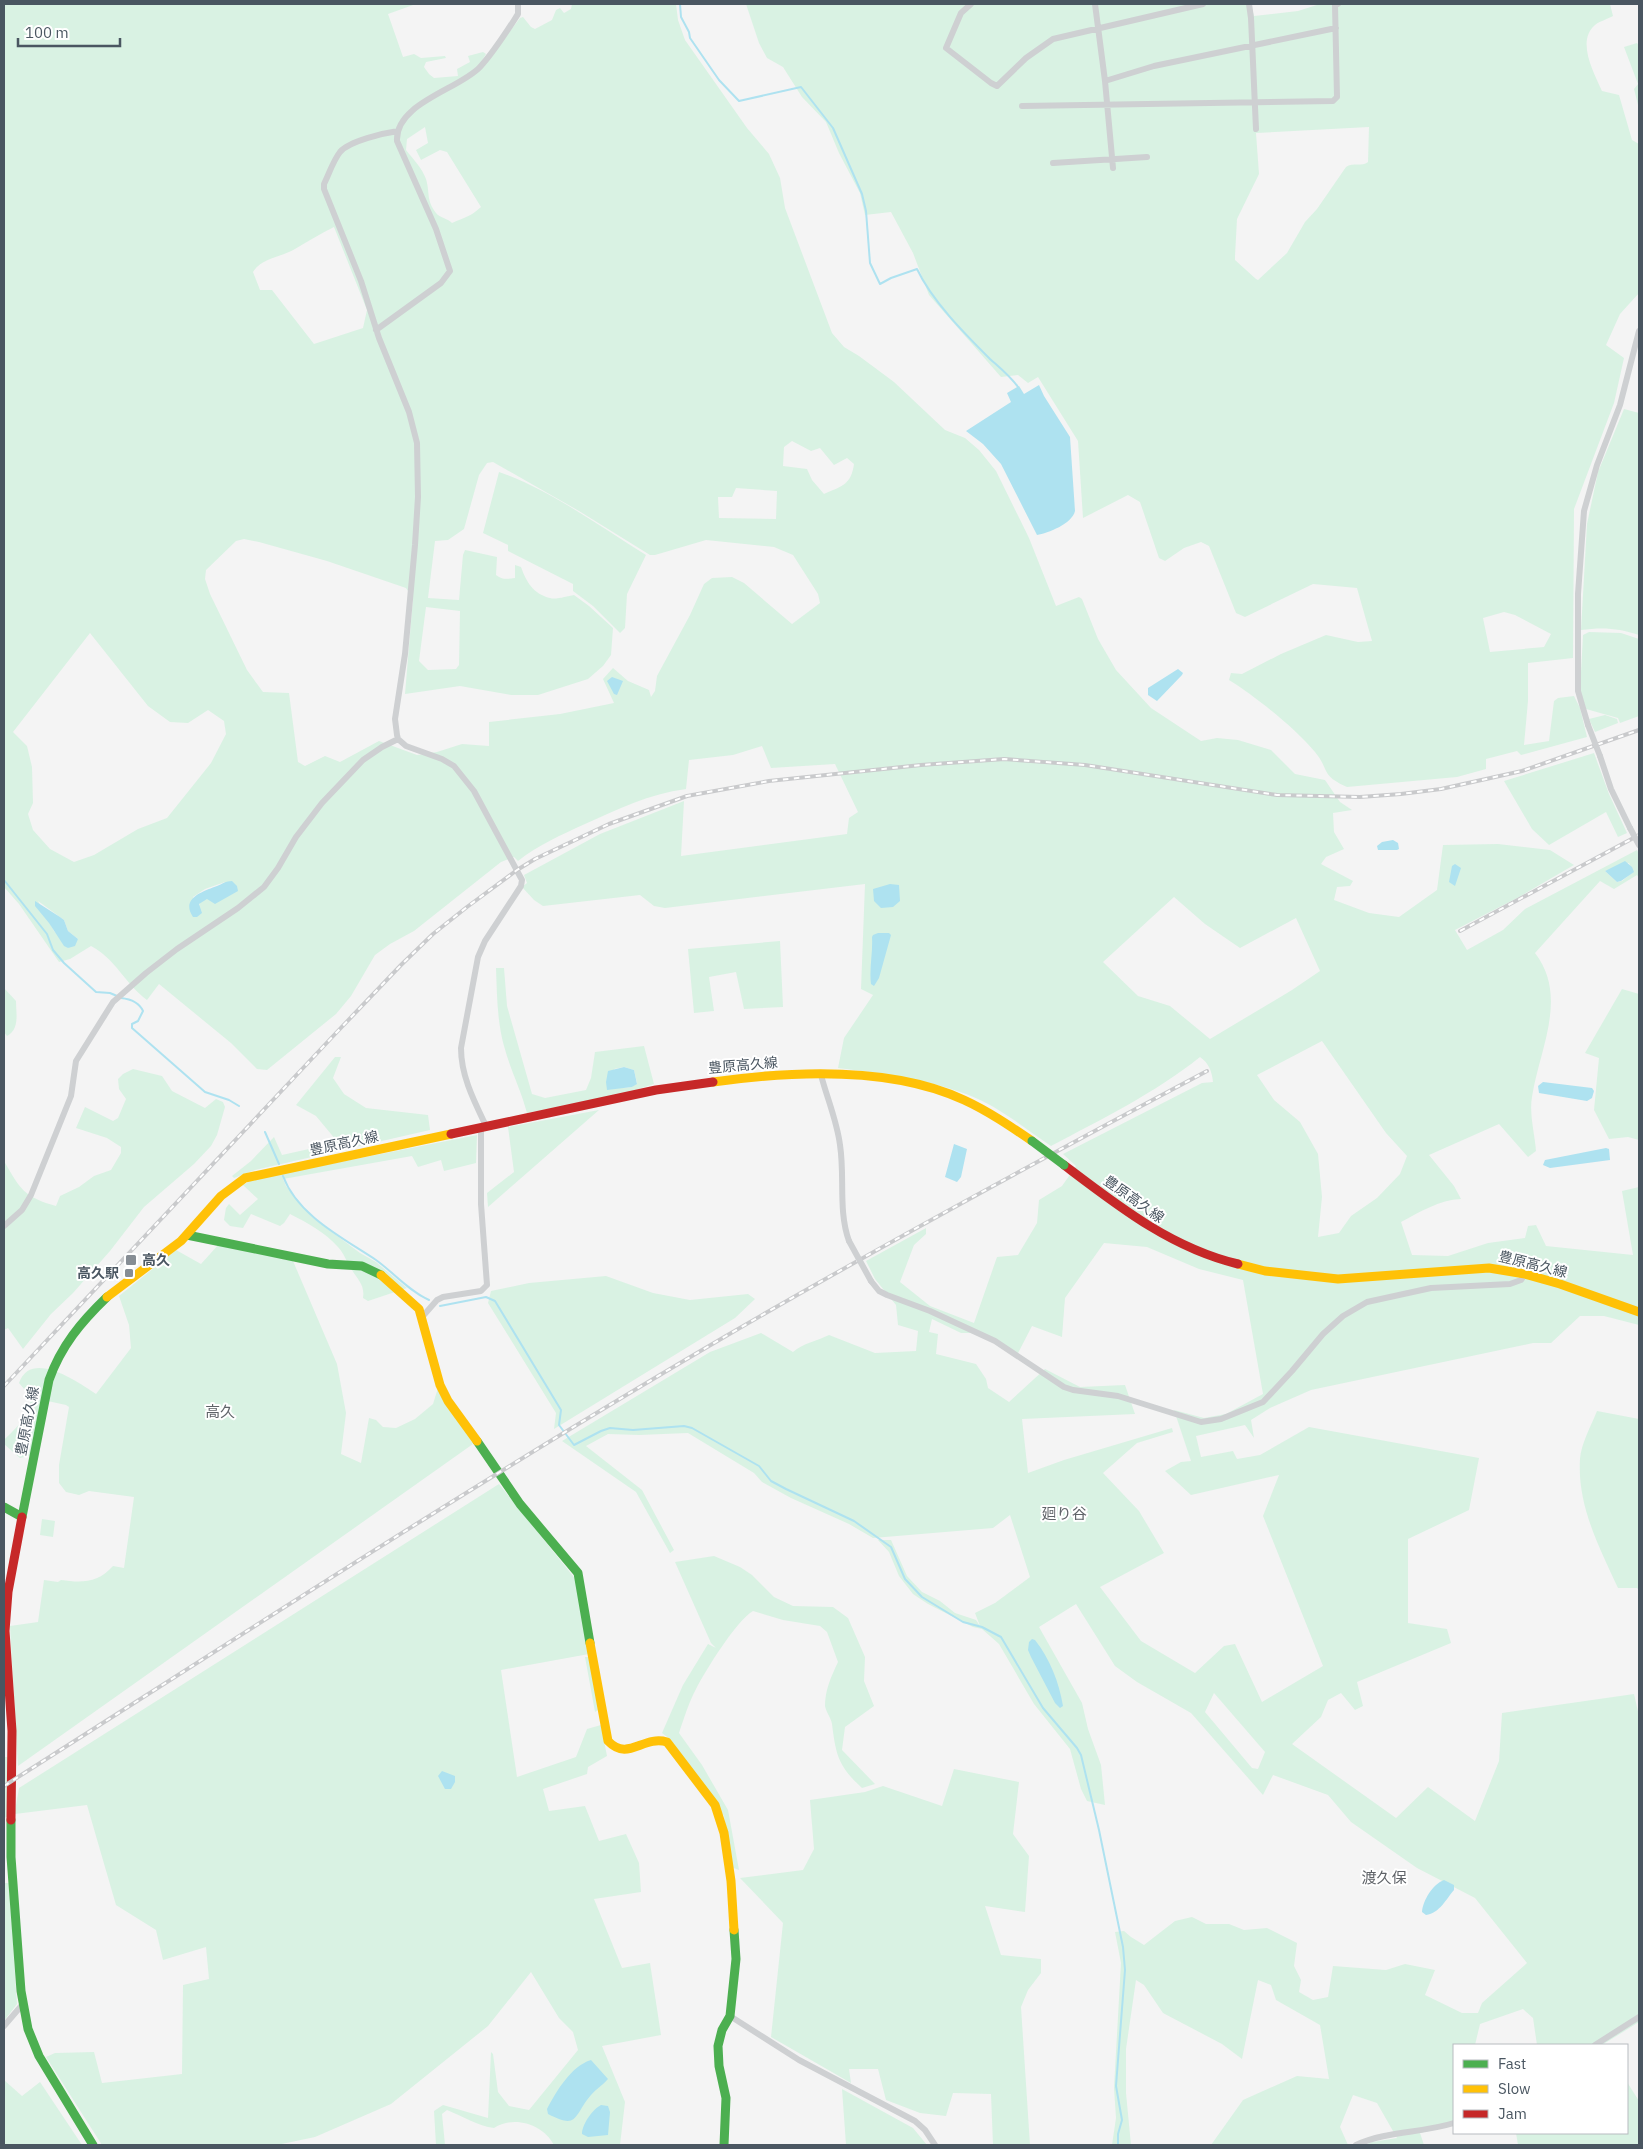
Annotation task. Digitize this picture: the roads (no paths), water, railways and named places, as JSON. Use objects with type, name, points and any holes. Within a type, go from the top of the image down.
[{"type":"main road","name":"豊原高久線","points":[[93,2145],[39,2056],[22,2004],[11,1857],[12,1731],[4,1631],[8,1592],[49,1380],[62,1347],[78,1328],[113,1294],[187,1235],[226,1191],[245,1178],[656,1090],[716,1080],[756,1076],[821,1074],[878,1077],[940,1090],[981,1108],[1032,1141],[1135,1218],[1160,1233],[1212,1258],[1265,1271],[1338,1279],[1489,1268],[1525,1274],[1560,1284],[1639,1312]]},
{"type":"main road","points":[[187,1235],[328,1264],[362,1266],[382,1276],[414,1302],[423,1316],[440,1385],[448,1401],[520,1504],[578,1573],[608,1741],[612,1748],[624,1751],[654,1740],[661,1739],[667,1742],[715,1805],[724,1833],[734,1916],[736,1958],[730,2016],[722,2030],[717,2054],[726,2098],[724,2145]]},
{"type":"main road","points":[[4,1507],[22,1517]]},
{"type":"street","points":[[376,330],[440,284],[450,271],[436,229],[397,141],[398,131],[405,119],[425,101],[480,68],[518,14],[518,4]]},
{"type":"street","points":[[971,4],[961,13],[946,48],[990,84],[998,86],[1026,58],[1053,39],[1203,4]]},
{"type":"street","points":[[1095,4],[1105,81],[1112,168]]},
{"type":"street","points":[[1249,4],[1256,129]]},
{"type":"street","points":[[1022,106],[1334,101],[1337,97],[1335,5],[1338,4]]},
{"type":"street","points":[[1105,81],[1154,66],[1336,28]]},
{"type":"street","points":[[398,131],[364,140],[343,149],[338,154],[324,184],[325,194],[414,425],[417,450],[415,545],[405,654],[395,719],[398,739],[406,746],[442,759],[454,766],[474,791],[522,880],[521,886],[485,941],[478,957],[461,1048],[464,1074],[483,1127],[481,1204],[487,1285],[481,1291],[443,1297],[423,1316]]},
{"type":"street","points":[[1054,163],[1147,157]]},
{"type":"street","points":[[1639,332],[1620,405],[1597,465],[1584,511],[1578,594],[1578,691],[1611,789],[1639,845]]},
{"type":"street","points":[[4,1226],[22,1210],[32,1195],[71,1096],[76,1061],[115,1000],[169,955],[238,908],[264,887],[278,868],[296,836],[322,803],[363,760],[398,739]]},
{"type":"street","points":[[821,1074],[840,1145],[844,1229],[871,1281],[880,1291],[887,1295],[930,1311],[995,1341],[1064,1387],[1073,1390],[1118,1396],[1200,1422],[1221,1419],[1263,1402],[1323,1334],[1343,1316],[1367,1302],[1430,1288],[1510,1284],[1521,1280],[1525,1274]]},
{"type":"street","points":[[4,2026],[22,2004]]},
{"type":"street","points":[[730,2016],[807,2065],[915,2121],[926,2130],[935,2145]]},
{"type":"street","points":[[1597,2044],[1639,2017]]},
{"type":"street","points":[[1356,2145],[1384,2136],[1436,2128],[1453,2123]]},
{"type":"water","points":[[1039,385],[1070,437],[1075,511],[1065,524],[1037,535],[1001,464],[983,444],[966,431],[1011,402],[1007,393],[1019,386],[1024,394]]},
{"type":"water","points":[[1178,669],[1183,673],[1182,675],[1157,701],[1148,695],[1148,688]]},
{"type":"water","points":[[612,677],[623,681],[617,695],[614,694],[607,681]]},
{"type":"water","points":[[1393,840],[1398,843],[1399,849],[1378,850],[1377,846],[1382,842]]},
{"type":"water","points":[[1625,861],[1632,867],[1634,872],[1617,882],[1605,871]]},
{"type":"water","points":[[1455,864],[1461,868],[1455,886],[1449,882],[1452,866]]},
{"type":"water","points":[[232,881],[237,886],[238,891],[215,904],[207,899],[199,904],[202,913],[197,917],[193,917],[189,905],[195,896]]},
{"type":"water","points":[[890,884],[899,885],[900,901],[893,907],[881,908],[874,901],[873,889]]},
{"type":"water","points":[[35,901],[64,920],[68,931],[78,939],[75,946],[68,948],[64,946],[35,906]]},
{"type":"water","points":[[878,933],[889,933],[891,935],[879,978],[874,986],[871,984],[872,937]]},
{"type":"water","points":[[624,1067],[634,1070],[637,1084],[632,1087],[607,1090],[608,1071]]},
{"type":"water","points":[[1543,1082],[1592,1088],[1594,1091],[1592,1098],[1587,1101],[1539,1093],[1538,1086]]},
{"type":"water","points":[[954,1144],[967,1149],[961,1177],[957,1182],[945,1177]]},
{"type":"water","points":[[1609,1149],[1610,1160],[1550,1168],[1543,1165],[1545,1160]]},
{"type":"water","points":[[1032,1639],[1040,1647],[1053,1671],[1063,1706],[1060,1708],[1055,1703],[1028,1650],[1029,1642]]},
{"type":"water","points":[[442,1771],[455,1776],[455,1782],[451,1789],[445,1789],[438,1776]]},
{"type":"water","points":[[1444,1880],[1454,1885],[1454,1890],[1439,1909],[1426,1915],[1422,1912],[1426,1898],[1436,1885]]},
{"type":"water","points":[[591,2060],[608,2079],[591,2095],[578,2114],[570,2121],[558,2119],[548,2114],[547,2109],[565,2080],[577,2068]]},
{"type":"water","points":[[601,2105],[608,2106],[610,2112],[608,2135],[588,2137],[582,2134],[588,2117]]},
{"type":"waterway","points":[[680,4],[681,17],[690,38],[719,80],[739,101],[801,87],[833,128],[862,194],[866,211],[870,263],[880,284],[917,269],[931,293],[950,317],[1018,387]]},
{"type":"waterway","points":[[4,880],[47,934],[53,950],[64,963],[96,992],[110,993],[117,996]]},
{"type":"waterway","points":[[121,998],[134,1002],[143,1011],[138,1021],[132,1024],[132,1028],[205,1092],[229,1100],[239,1106]]},
{"type":"waterway","points":[[265,1132],[279,1164]]},
{"type":"waterway","points":[[283,1176],[299,1203],[310,1214],[323,1225],[376,1260],[415,1292],[429,1300]]},
{"type":"waterway","points":[[440,1306],[486,1297],[495,1301],[561,1410],[559,1425],[574,1445],[610,1428],[633,1430],[684,1426],[692,1428],[759,1466],[771,1481],[854,1521],[891,1547],[905,1579],[922,1597],[963,1622],[982,1627],[1001,1637],[1043,1708],[1081,1755],[1099,1830],[1123,1947],[1125,1970],[1116,2086],[1122,2120],[1118,2134],[1118,2145]]},
{"type":"railway","points":[[4,1386],[336,1033],[433,934],[517,870],[535,859],[609,824],[687,796],[769,781],[921,765],[1004,759],[1085,765],[1277,795],[1360,797],[1401,794],[1441,789],[1522,771],[1639,730]]},
{"type":"railway","points":[[1460,931],[1639,835]]},
{"type":"railway","points":[[4,1786],[363,1558],[634,1390],[905,1234],[1207,1071]]},
{"type":"place","name":"高久","points":[[131,1260]]},
{"type":"place","name":"高久駅","points":[[129,1273]]},
{"type":"district","name":"高久","points":[[220,1411]]},
{"type":"district","name":"廻り谷","points":[[1064,1513]]},
{"type":"district","name":"渡久保","points":[[1384,1877]]}]
